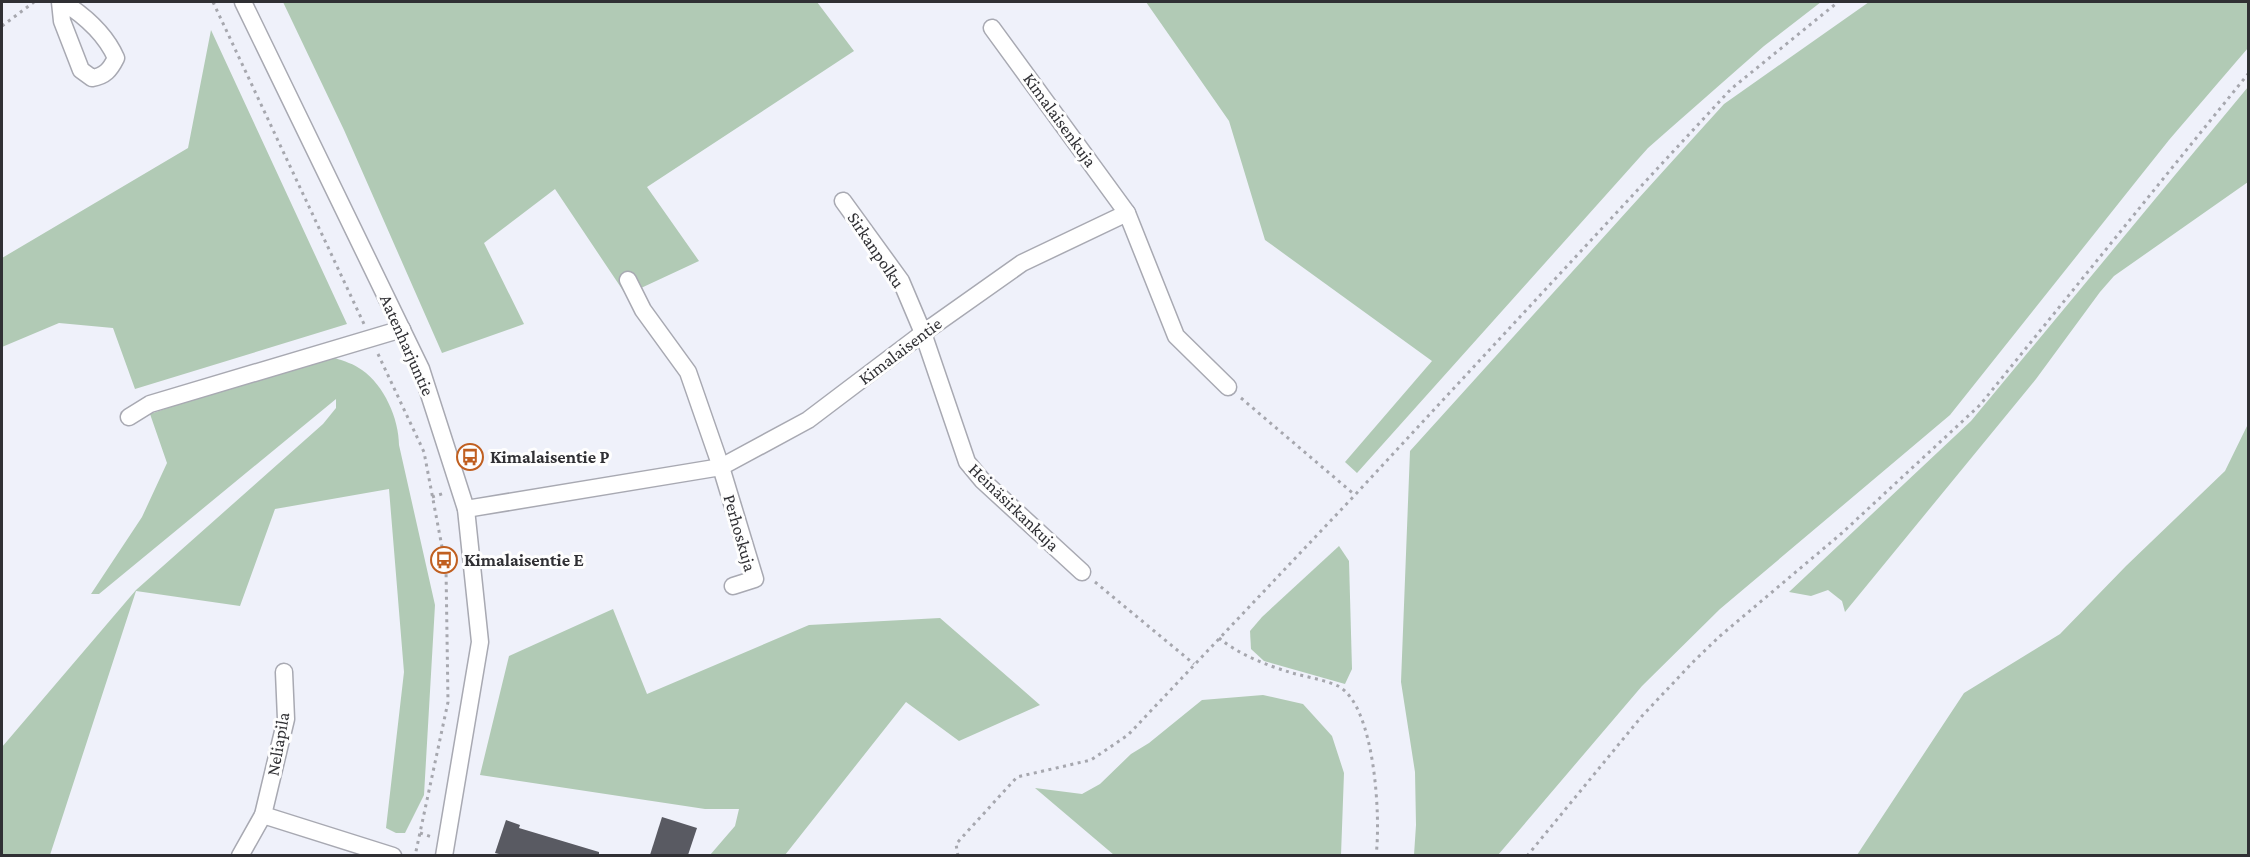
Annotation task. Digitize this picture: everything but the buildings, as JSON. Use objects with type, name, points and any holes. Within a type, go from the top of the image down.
[{"type":"street","name":"Aatenharjuntie","points":[[243,2],[421,369],[466,509],[480,642],[444,855]]},
{"type":"street","name":"Kimalaisenkuja","points":[[993,28],[1127,213]]},
{"type":"street","name":"Sirkanpolku","points":[[843,201],[901,281],[923,333]]},
{"type":"street","points":[[1127,213],[1176,336],[1228,387]]},
{"type":"street","name":"Kimalaisentie","points":[[466,509],[721,466],[808,420],[923,333],[1022,263],[1127,213]]},
{"type":"street","points":[[628,280],[643,310],[688,372],[721,466]]},
{"type":"street","points":[[129,417],[150,404],[402,329]]},
{"type":"street","name":"Heinäsirkankuja","points":[[923,333],[967,462],[982,480],[1082,572]]},
{"type":"street","name":"Perhoskuja","points":[[721,466],[755,579],[733,586]]},
{"type":"street","name":"Neliapila","points":[[240,855],[263,815],[286,719],[284,672]]},
{"type":"street","points":[[263,815],[393,855]]},
{"type":"path","points":[[2,26],[34,2]]},
{"type":"path","points":[[213,2],[424,452],[446,568],[448,702],[415,855]]},
{"type":"path","points":[[958,855],[956,844],[1017,777],[1091,760],[1128,735],[1355,495],[1731,89],[1838,2]]},
{"type":"path","points":[[1527,855],[1642,716],[1703,653],[1842,533],[1980,405],[2248,74]]},
{"type":"path","points":[[1228,387],[1355,495]]},
{"type":"path","points":[[1082,572],[1195,664]]},
{"type":"path","points":[[1219,638],[1235,650],[1287,671],[1337,686],[1351,697],[1361,721],[1374,770],[1378,837],[1376,855]]},
{"type":"green space","points":[[283,2],[817,2],[854,51],[647,187],[699,261],[626,295],[555,189],[484,243],[524,324],[442,353],[344,130]]},
{"type":"green space","points":[[1146,2],[1821,2],[1764,46],[1648,148],[1357,473],[1345,462],[1432,361],[1265,240],[1229,121]]},
{"type":"green space","points":[[1869,2],[2248,2],[2248,48],[2169,140],[1950,415],[1720,609],[1642,686],[1498,855],[1414,855],[1415,772],[1401,682],[1410,451],[1724,104]]},
{"type":"green space","points":[[211,30],[347,324],[135,389],[113,328],[59,323],[2,347],[2,258],[188,148]]},
{"type":"green space","points":[[2248,87],[2248,182],[2114,276],[2036,379],[1845,612],[1842,601],[1828,590],[1811,596],[1789,592],[1971,421]]},
{"type":"green space","points":[[335,358],[356,366],[370,376],[389,403],[396,424],[435,605],[424,795],[405,833],[396,833],[386,828],[404,672],[389,489],[275,509],[240,606],[136,591],[50,855],[2,856],[2,747],[136,590],[323,424],[336,408],[336,399],[99,594],[91,594],[142,517],[167,463],[150,414],[293,365]]},
{"type":"green space","points":[[2248,424],[2248,855],[1857,855],[1964,693],[2060,634],[2126,566],[2225,471]]},
{"type":"green space","points":[[1339,546],[1349,561],[1352,669],[1345,684],[1264,661],[1251,649],[1250,631],[1262,617]]},
{"type":"green space","points":[[613,609],[647,694],[809,625],[940,618],[1040,705],[959,741],[906,702],[785,855],[710,855],[735,826],[739,809],[705,809],[480,775],[509,656]]},
{"type":"green space","points":[[1263,695],[1303,704],[1332,736],[1344,773],[1341,855],[1114,855],[1035,788],[1082,794],[1100,784],[1131,754],[1149,743],[1202,700]]},
{"type":"place","name":"Kimalaisentie P","points":[[470,457]]},
{"type":"place","name":"Kimalaisentie E","points":[[444,560]]}]
